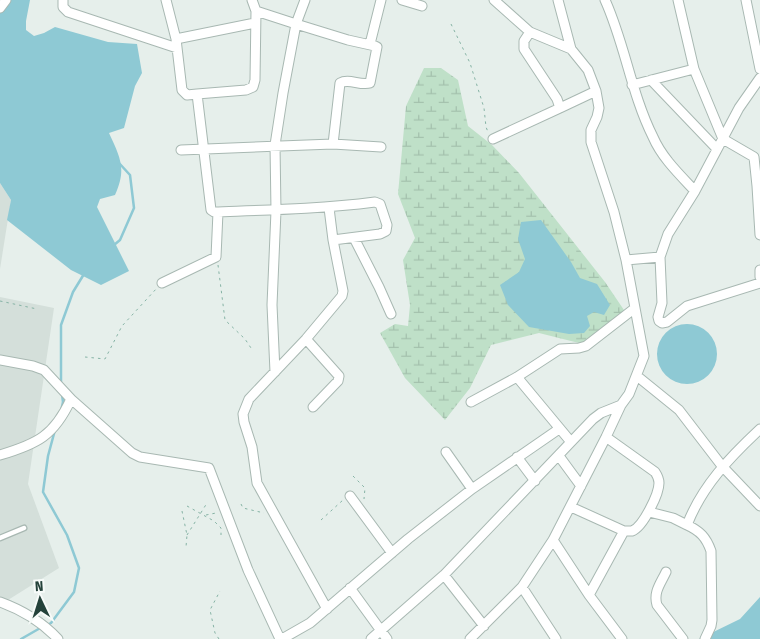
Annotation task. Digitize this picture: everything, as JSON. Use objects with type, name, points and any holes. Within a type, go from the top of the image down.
[{"type":"street","points":[[0,8],[6,0]]},
{"type":"street","points":[[63,0],[63,8],[68,12],[177,44],[255,23]]},
{"type":"street","points":[[166,0],[177,44],[182,90],[187,95],[246,90],[253,87],[255,80],[256,10],[252,0]]},
{"type":"street","points":[[275,372],[272,306],[276,211],[276,145],[282,94],[296,24],[305,0]]},
{"type":"street","points":[[370,44],[381,0]]},
{"type":"street","points":[[402,0],[422,6]]},
{"type":"street","points":[[494,0],[530,32],[571,49]]},
{"type":"street","points":[[471,639],[522,587],[554,540],[621,405],[629,394],[644,356],[626,260],[611,198],[591,142],[591,130],[598,117],[599,108],[596,91],[588,70],[571,49],[558,0]]},
{"type":"street","points":[[605,0],[613,19],[632,85],[652,137],[658,148],[695,191]]},
{"type":"street","points":[[678,0],[694,69],[723,139],[757,156],[760,235]]},
{"type":"street","points":[[746,0],[760,69]]},
{"type":"street","points":[[256,10],[348,40],[375,46],[377,50],[370,83],[363,84],[345,81],[340,83],[334,144]]},
{"type":"street","points":[[530,32],[524,41],[524,49],[557,99],[560,108]]},
{"type":"street","points":[[632,85],[694,69]]},
{"type":"street","points":[[760,78],[739,108],[695,191],[668,234],[660,258],[662,303],[658,317],[659,321],[662,323],[667,322],[687,306],[760,283]]},
{"type":"street","points":[[650,80],[718,149]]},
{"type":"street","points":[[493,139],[596,91]]},
{"type":"street","points":[[197,94],[211,210],[218,212],[276,211],[329,208],[375,202],[380,204],[387,225],[386,231],[380,234],[333,240]]},
{"type":"street","points":[[181,150],[334,144],[381,147]]},
{"type":"street","points":[[327,609],[255,478],[252,447],[243,414],[249,399],[306,339],[343,294],[329,208]]},
{"type":"street","points":[[162,282],[216,257],[218,212]]},
{"type":"street","points":[[354,238],[380,286],[391,314]]},
{"type":"street","points":[[626,260],[660,258]]},
{"type":"street","points":[[760,270],[760,277]]},
{"type":"street","points":[[471,402],[560,349],[586,346],[635,308]]},
{"type":"street","points":[[306,339],[339,376],[338,381],[312,406]]},
{"type":"street","points":[[0,360],[40,368],[48,374],[71,400],[132,453],[140,457],[208,468],[248,570],[281,639],[310,623],[408,538],[472,489],[559,429]]},
{"type":"street","points":[[517,376],[571,442]]},
{"type":"street","points":[[637,376],[679,410],[722,466],[760,506]]},
{"type":"street","points":[[0,455],[26,447],[49,433],[64,414],[71,400]]},
{"type":"street","points":[[371,639],[444,575],[601,413],[621,405]]},
{"type":"street","points":[[687,525],[698,500],[722,466],[760,429]]},
{"type":"street","points":[[571,507],[624,531],[632,531],[649,512],[658,489],[658,477],[655,472],[606,437]]},
{"type":"street","points":[[446,452],[472,489]]},
{"type":"street","points":[[559,456],[581,486]]},
{"type":"street","points":[[517,457],[535,481]]},
{"type":"street","points":[[350,496],[392,553]]},
{"type":"street","points":[[649,512],[673,518],[699,531],[708,544],[711,551],[712,620],[705,639]]},
{"type":"street","points":[[589,595],[624,531]]},
{"type":"street","points":[[554,540],[589,595],[622,639]]},
{"type":"street","points":[[666,572],[655,594],[656,599],[658,605],[683,639]]},
{"type":"street","points":[[444,575],[484,626]]},
{"type":"street","points":[[522,587],[556,639]]},
{"type":"street","points":[[350,588],[387,639]]},
{"type":"street","points":[[0,602],[19,609],[49,630],[58,639]]},
{"type":"lane","points":[[0,538],[24,528]]},
{"type":"path","points":[[451,24],[470,63],[484,108],[486,127],[493,139]]},
{"type":"path","points":[[216,257],[225,320],[245,339],[251,348]]},
{"type":"path","points":[[84,357],[105,358],[122,326],[162,282]]},
{"type":"path","points":[[0,301],[37,309]]},
{"type":"path","points":[[353,476],[365,488],[360,509]]},
{"type":"path","points":[[321,520],[339,501],[350,496]]},
{"type":"path","points":[[187,535],[198,514],[207,503]]},
{"type":"path","points":[[241,504],[242,508],[275,515]]},
{"type":"path","points":[[186,506],[214,521],[221,528],[221,535]]},
{"type":"path","points":[[203,515],[224,510]]},
{"type":"path","points":[[182,511],[187,535],[186,547]]},
{"type":"path","points":[[219,639],[215,632],[210,610],[220,591]]},
{"type":"shaded area","points":[[0,183],[11,200],[0,269]]},
{"type":"shaded area","points":[[0,297],[54,308],[28,484],[59,568],[0,605]]},
{"type":"green space","points":[[424,68],[441,68],[458,80],[468,126],[492,145],[519,173],[605,282],[626,313],[587,345],[539,333],[491,345],[470,388],[445,420],[405,378],[380,333],[395,324],[408,326],[410,305],[403,260],[415,238],[398,194],[406,106]]},
{"type":"water","points":[[0,0],[30,0],[26,30],[34,36],[55,27],[108,42],[137,44],[142,73],[135,86],[124,128],[109,133],[121,163],[121,178],[115,195],[100,199],[97,207],[129,271],[101,285],[71,270],[7,220],[11,200],[0,183]]},
{"type":"water","points":[[541,220],[580,278],[597,284],[610,305],[604,315],[594,312],[587,316],[590,326],[584,333],[569,334],[529,327],[508,305],[500,285],[519,272],[525,259],[518,239],[521,222]]},
{"type":"water","points":[[681,324],[693,324],[704,329],[712,337],[717,348],[715,366],[704,379],[693,384],[681,384],[670,379],[662,371],[657,360],[657,348],[662,337],[670,329]]},
{"type":"water","points":[[760,597],[760,639],[699,639],[740,619]]},
{"type":"waterway","points":[[114,245],[120,240],[134,208],[130,175],[119,163]]},
{"type":"waterway","points":[[61,383],[61,325],[73,292],[84,274]]},
{"type":"waterway","points":[[61,411],[62,394]]},
{"type":"waterway","points":[[47,625],[51,623],[74,592],[79,568],[67,535],[43,492],[48,456],[55,430]]},
{"type":"waterway","points":[[21,639],[42,627]]}]
